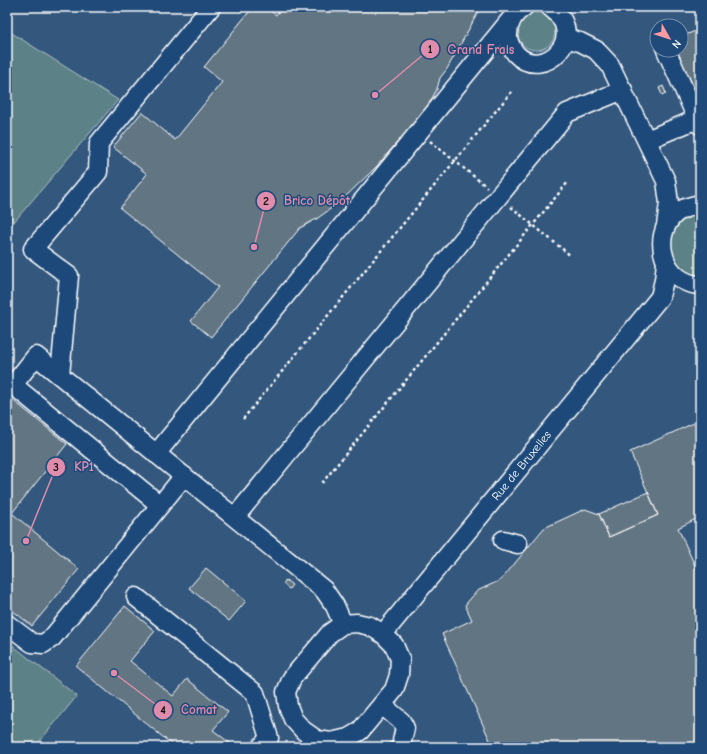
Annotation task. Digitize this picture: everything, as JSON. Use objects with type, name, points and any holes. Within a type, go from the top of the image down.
[{"type":"street","points":[[60,375],[69,276],[33,249],[98,172],[99,143],[212,7]]},
{"type":"street","points":[[516,11],[508,29],[508,39],[512,49],[519,56],[528,61],[538,62],[547,60],[556,55],[562,48],[566,38],[566,29],[563,20],[558,12],[550,7]]},
{"type":"street","points":[[156,454],[516,11]]},
{"type":"street","points":[[566,38],[580,42],[596,50],[610,65],[666,181],[669,203],[666,226],[662,238],[662,251],[666,263],[672,272],[681,279],[697,286]]},
{"type":"street","points":[[647,140],[699,122],[670,58]]},
{"type":"street","points":[[235,517],[567,113],[623,90]]},
{"type":"street","points":[[666,181],[682,195],[700,203]]},
{"type":"street","points":[[666,226],[674,215],[686,207],[700,203]]},
{"type":"street","name":"Rue de Bruxelles","points":[[383,634],[660,297],[666,263]]},
{"type":"street","name":"Rue de Bruxelles","points":[[660,297],[697,286]]},
{"type":"street","points":[[160,505],[10,387],[36,356],[324,590],[336,606],[344,624]]},
{"type":"street","points":[[7,624],[32,643],[43,644],[52,638],[184,476]]},
{"type":"street","points":[[136,597],[255,693],[269,738],[261,747]]},
{"type":"street","points":[[356,623],[370,626],[383,634],[394,645],[400,659],[399,675],[394,690],[378,710],[360,730],[348,738],[331,742],[317,740],[304,731],[293,719],[288,706],[286,692],[292,678],[330,633],[344,624],[356,623]]},
{"type":"street","points":[[261,713],[288,706]]},
{"type":"street","points":[[378,710],[394,728],[404,744]]},
{"type":"path","points":[[243,419],[513,90]]},
{"type":"path","points":[[322,483],[568,182]]},
{"type":"green space","points":[[536,12],[546,15],[552,21],[555,31],[552,41],[546,47],[536,50],[526,47],[520,41],[517,31],[520,21],[526,15]]},
{"type":"green space","points":[[7,30],[118,100],[7,230]]},
{"type":"green space","points":[[700,211],[700,275],[690,273],[682,269],[676,263],[671,246],[672,237],[680,221],[687,216]]},
{"type":"green space","points":[[7,641],[77,696],[35,747],[7,747]]},
{"type":"building","points":[[253,7],[265,7],[276,15],[283,7],[481,7],[447,69],[440,78],[437,89],[429,104],[412,125],[377,166],[341,201],[318,218],[300,228],[211,337],[191,321],[218,287],[120,208],[147,174],[113,147],[142,112],[175,140],[222,82],[204,67]]},
{"type":"building","points":[[700,29],[700,105],[679,58],[689,58],[689,34]]},
{"type":"building","points":[[663,86],[666,93],[662,95],[659,88]]},
{"type":"building","points":[[9,397],[67,444],[12,513],[7,509],[7,399]]},
{"type":"building","points":[[694,423],[700,436],[700,517],[678,528],[700,577],[700,747],[493,747],[442,634],[472,620],[465,605],[477,591],[501,580],[544,528],[585,509],[599,514],[609,537],[658,515],[630,452]]},
{"type":"building","points":[[648,492],[658,515],[609,537],[599,514]]},
{"type":"building","points":[[7,509],[79,569],[32,626],[7,606]]},
{"type":"building","points":[[206,568],[246,601],[229,621],[189,588]]},
{"type":"building","points":[[286,580],[292,585],[289,589],[283,584]]},
{"type":"building","points":[[125,606],[155,631],[130,661],[173,696],[187,679],[228,712],[213,730],[235,747],[175,747],[76,666]]},
{"type":"building","points":[[391,742],[393,747],[380,747]]},
{"type":"place","name":"Grand Frais","points":[[375,95]]},
{"type":"place","name":"Brico Dépôt","points":[[254,247]]},
{"type":"place","name":"KP1","points":[[26,541]]},
{"type":"place","name":"Comat","points":[[114,673]]}]
